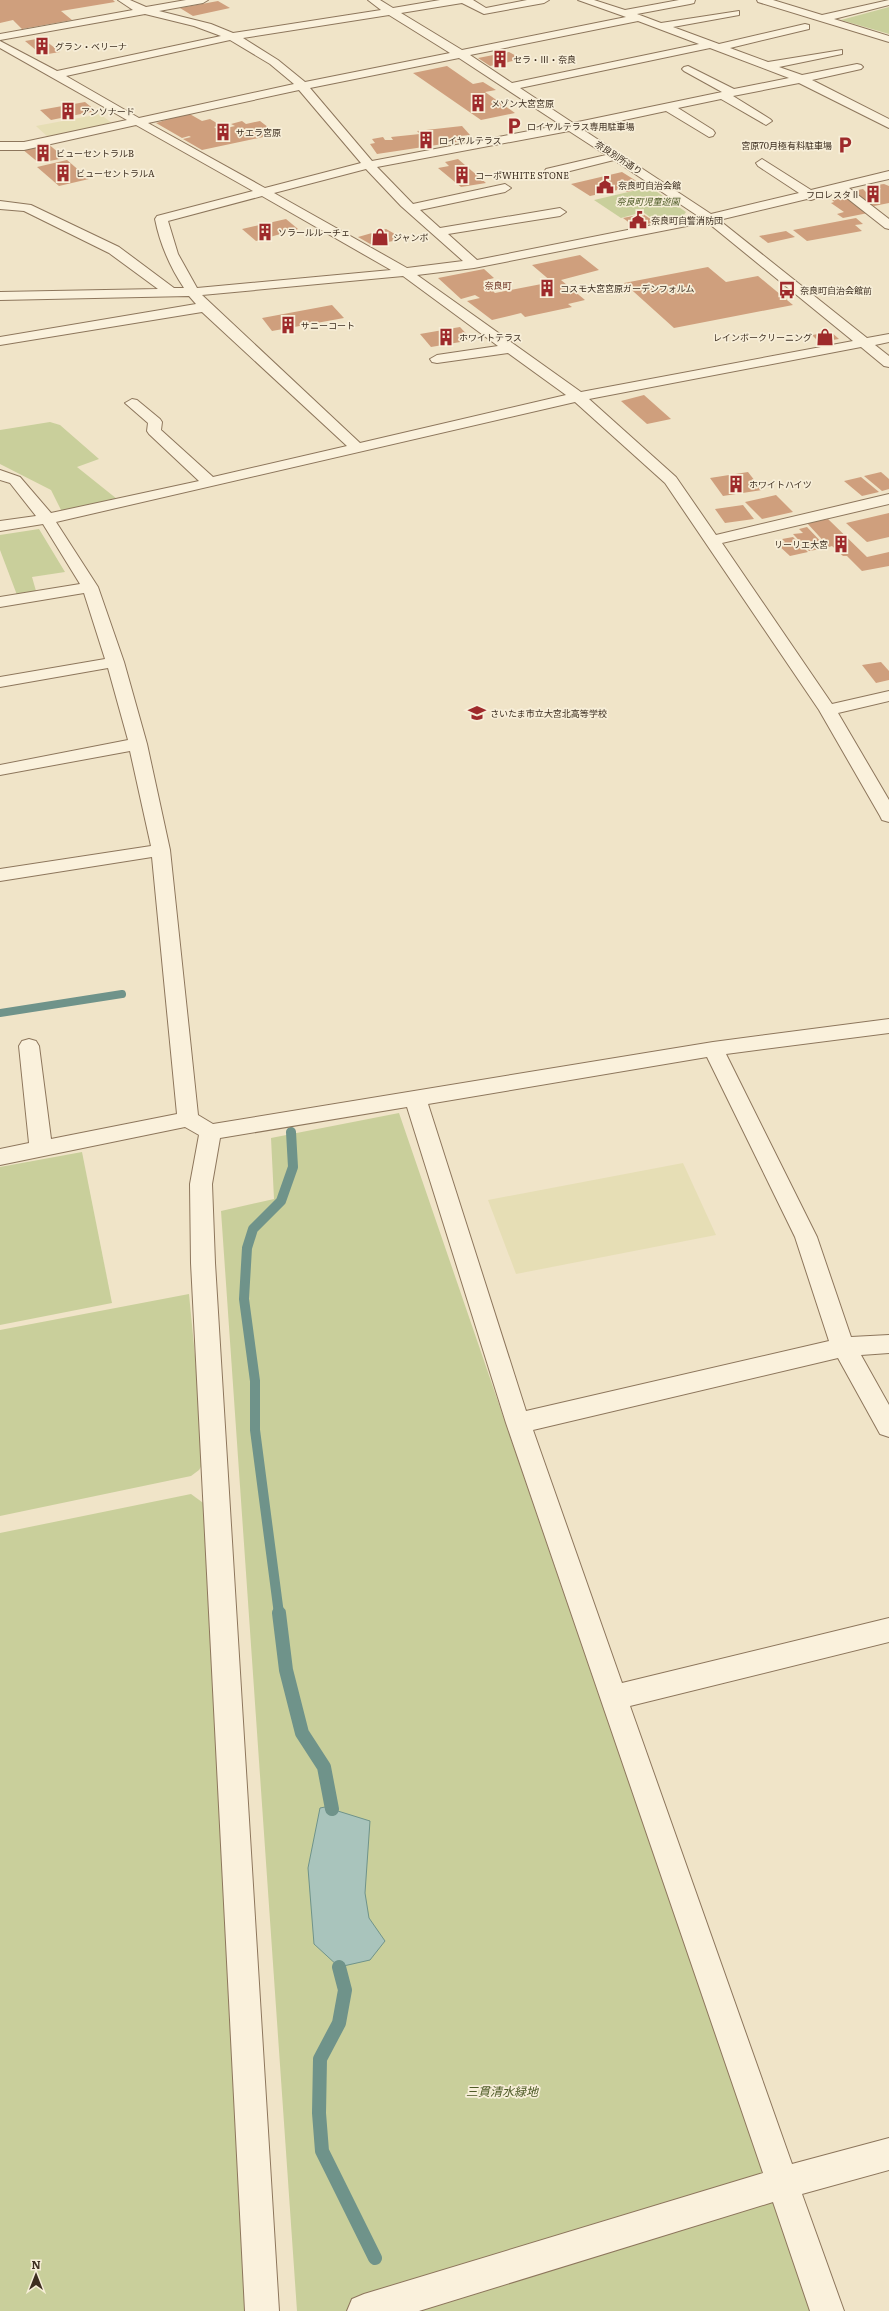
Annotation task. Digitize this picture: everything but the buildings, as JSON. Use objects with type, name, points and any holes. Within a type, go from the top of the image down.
[{"type":"street","points":[[123,0],[149,10],[207,26],[231,37],[275,62],[301,86],[346,135],[368,164],[412,208],[474,264]]},
{"type":"street","points":[[0,37],[203,0]]},
{"type":"street","name":"奈良別所通り","points":[[373,0],[572,127],[708,218],[889,363]]},
{"type":"street","points":[[56,75],[231,37],[394,12],[460,0]]},
{"type":"street","points":[[465,0],[484,11],[544,0]]},
{"type":"street","points":[[583,0],[639,18],[799,78],[889,124]]},
{"type":"street","points":[[762,0],[889,39]]},
{"type":"street","points":[[868,0],[884,3]]},
{"type":"street","points":[[624,14],[690,1]]},
{"type":"street","points":[[822,18],[884,3]]},
{"type":"street","points":[[660,26],[735,12]]},
{"type":"street","points":[[0,146],[24,146],[301,86],[462,56],[639,18]]},
{"type":"street","points":[[510,87],[805,27]]},
{"type":"street","points":[[0,44],[262,193],[405,272],[578,397],[671,480],[828,710],[889,816]]},
{"type":"street","points":[[0,53],[13,51]]},
{"type":"street","points":[[766,66],[838,52]]},
{"type":"street","points":[[357,448],[205,307],[192,292],[164,237],[160,218],[262,193],[368,164],[572,127],[857,67]]},
{"type":"street","points":[[688,69],[766,121]]},
{"type":"street","points":[[668,107],[709,133]]},
{"type":"street","points":[[550,172],[616,156]]},
{"type":"street","points":[[762,163],[811,196]]},
{"type":"street","points":[[0,296],[192,292],[474,264],[708,218],[811,196],[889,176]]},
{"type":"street","points":[[412,208],[505,188]]},
{"type":"street","points":[[841,188],[889,225]]},
{"type":"street","points":[[0,206],[27,208],[114,250],[172,293]]},
{"type":"street","points":[[438,232],[560,212]]},
{"type":"street","points":[[0,342],[205,307]]},
{"type":"street","points":[[0,526],[47,519],[210,483],[578,397],[889,338]]},
{"type":"street","points":[[437,359],[511,348]]},
{"type":"street","points":[[132,403],[155,422],[154,431],[210,483]]},
{"type":"street","points":[[0,474],[14,480],[47,519],[90,587],[115,662],[138,744],[161,850],[188,1119]]},
{"type":"street","points":[[713,540],[889,499]]},
{"type":"street","points":[[0,602],[90,587]]},
{"type":"street","points":[[0,682],[115,662]]},
{"type":"street","points":[[828,710],[889,696]]},
{"type":"street","points":[[0,770],[138,744]]},
{"type":"street","points":[[0,875],[161,850]]},
{"type":"street","points":[[0,1156],[188,1119],[210,1132],[713,1049],[889,1026]]},
{"type":"street","points":[[29,1046],[41,1148]]},
{"type":"street","points":[[713,1049],[806,1237],[837,1334],[889,1427]]},
{"type":"street","points":[[415,1098],[518,1423],[827,2311]]},
{"type":"street","points":[[210,1132],[201,1184],[203,1262],[262,2311]]},
{"type":"street","points":[[518,1423],[844,1347],[889,1344]]},
{"type":"street","points":[[613,1698],[889,1630]]},
{"type":"street","points":[[364,2311],[783,2183],[889,2154]]},
{"type":"shaded area","points":[[100,114],[113,124],[48,137],[36,126]]},
{"type":"shaded area","points":[[683,1163],[716,1235],[516,1274],[488,1200]]},
{"type":"green space","points":[[889,7],[889,34],[841,20]]},
{"type":"green space","name":"奈良町児童遊園","points":[[650,187],[686,212],[683,216],[657,222],[643,212],[621,218],[594,200]]},
{"type":"green space","points":[[50,422],[60,425],[99,459],[77,467],[117,499],[62,512],[51,490],[0,464],[0,430]]},
{"type":"green space","points":[[39,529],[65,572],[32,577],[36,591],[17,595],[0,550],[0,535]]},
{"type":"green space","name":"三貫清水緑地","points":[[399,1113],[810,2311],[297,2311],[221,1211],[274,1199],[271,1138]]},
{"type":"green space","points":[[82,1152],[112,1303],[0,1325],[0,1167]]},
{"type":"green space","points":[[189,1294],[205,1460],[199,1470],[191,1476],[0,1516],[0,1330]]},
{"type":"green space","points":[[191,1494],[206,1505],[266,2311],[0,2311],[0,1533]]},
{"type":"water","points":[[325,1807],[370,1821],[365,1893],[369,1918],[385,1941],[370,1960],[339,1967],[314,1944],[308,1868],[320,1808]]},
{"type":"waterway","points":[[0,1013],[122,994]]},
{"type":"waterway","points":[[279,1614],[255,1430],[255,1381],[244,1299],[247,1248],[253,1229],[281,1201],[293,1167],[291,1132]]},
{"type":"waterway","points":[[279,1613],[286,1670],[302,1733],[324,1767],[332,1809]]},
{"type":"waterway","points":[[339,1967],[345,1990],[339,2023],[320,2059],[319,2113],[322,2151],[375,2258]]},
{"type":"place","name":"グラン・ベリーナ","points":[[42,46]]},
{"type":"place","name":"セラ・Ⅲ・奈良","points":[[500,59]]},
{"type":"place","name":"メゾン大宮宮原","points":[[478,103]]},
{"type":"place","name":"アンソナード","points":[[68,111]]},
{"type":"place","name":"ロイヤルテラス専用駐車場","points":[[514,126]]},
{"type":"place","name":"サエラ宮原","points":[[223,132]]},
{"type":"place","name":"ロイヤルテラス","points":[[426,140]]},
{"type":"place","name":"宮原70月極有料駐車場","points":[[845,145]]},
{"type":"place","name":"ビューセントラルB","points":[[43,153]]},
{"type":"place","name":"ビューセントラルA","points":[[63,173]]},
{"type":"place","name":"コーポWHITE STONE","points":[[462,175]]},
{"type":"place","name":"奈良町自治会館","points":[[605,185]]},
{"type":"place","name":"フロレスタⅡ","points":[[873,194]]},
{"type":"place","name":"奈良町自警消防団","points":[[638,220]]},
{"type":"place","name":"ソラールルーチェ","points":[[265,232]]},
{"type":"place","name":"ジャンボ","points":[[380,237]]},
{"type":"place","name":"コスモ大宮宮原ガーデンフォルム","points":[[547,288]]},
{"type":"place","name":"奈良町自治会館前","points":[[787,290]]},
{"type":"place","name":"サニーコート","points":[[288,325]]},
{"type":"place","name":"ホワイトテラス","points":[[446,337]]},
{"type":"place","name":"レインボークリーニング","points":[[825,337]]},
{"type":"place","name":"ホワイトハイツ","points":[[736,484]]},
{"type":"place","name":"リーリエ大宮","points":[[841,544]]},
{"type":"place","name":"さいたま市立大宮北高等学校","points":[[477,713]]},
{"type":"district","name":"奈良町","points":[[498,285]]}]
